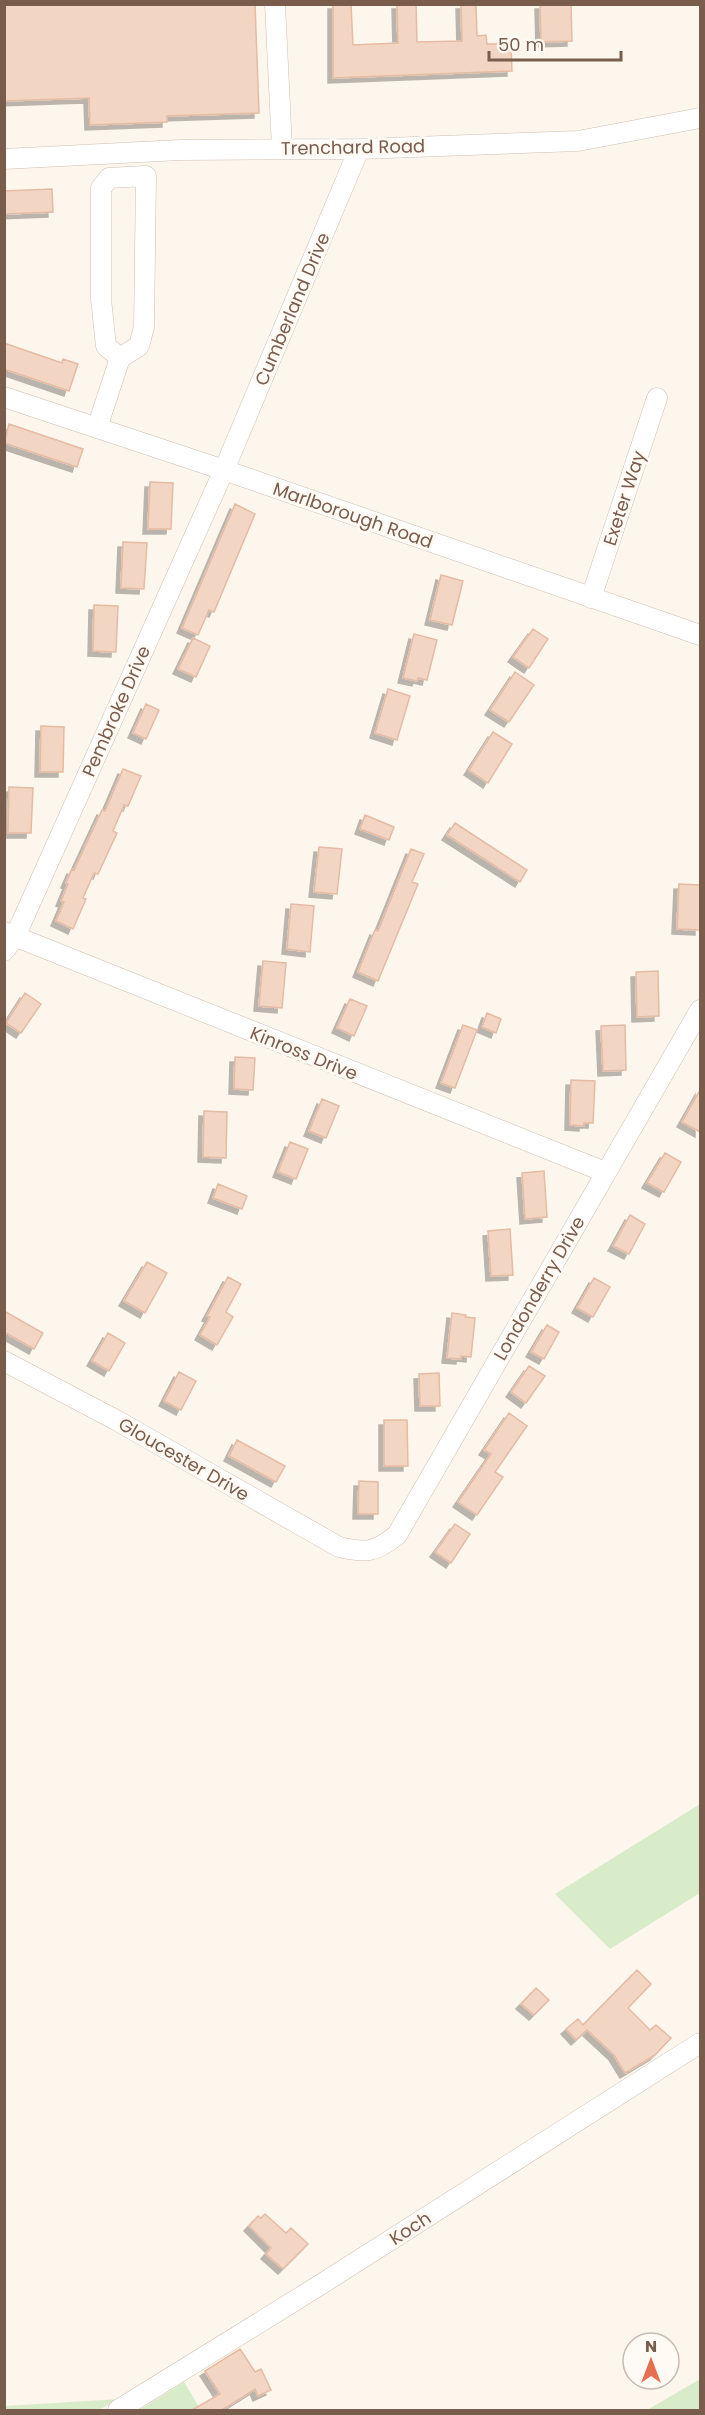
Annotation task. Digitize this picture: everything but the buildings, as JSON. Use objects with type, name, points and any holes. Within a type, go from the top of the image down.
[{"type":"street","points":[[275,4],[282,148]]},
{"type":"street","name":"Trenchard Road","points":[[4,159],[180,150],[359,149],[578,141],[700,118]]},
{"type":"street","name":"Cumberland Drive","points":[[224,470],[359,149]]},
{"type":"street","points":[[120,358],[106,346],[101,299],[101,188],[109,178],[146,176],[180,150]]},
{"type":"street","points":[[97,428],[120,358],[139,346],[144,327],[148,200],[146,176]]},
{"type":"street","name":"Marlborough Road","points":[[4,397],[224,470],[700,634]]},
{"type":"street","name":"Exeter Way","points":[[591,598],[657,398]]},
{"type":"street","name":"Pembroke Drive","points":[[8,940],[224,470]]},
{"type":"street","name":"Kinross Drive","points":[[8,940],[605,1172]]},
{"type":"street","name":"Londonderry Drive","points":[[366,1553],[381,1547],[397,1535],[700,1010]]},
{"type":"street","name":"Gloucester Drive","points":[[4,1361],[116,1420],[339,1547],[366,1553]]},
{"type":"street","name":"Koch","points":[[118,2410],[312,2290],[700,2043]]},
{"type":"green space","points":[[700,1804],[700,1893],[610,1949],[555,1894]]},
{"type":"green space","points":[[700,2379],[700,2410],[647,2410],[681,2391]]},
{"type":"green space","points":[[184,2382],[201,2410],[139,2410]]},
{"type":"green space","points":[[120,2399],[98,2410],[5,2410],[5,2406]]}]
